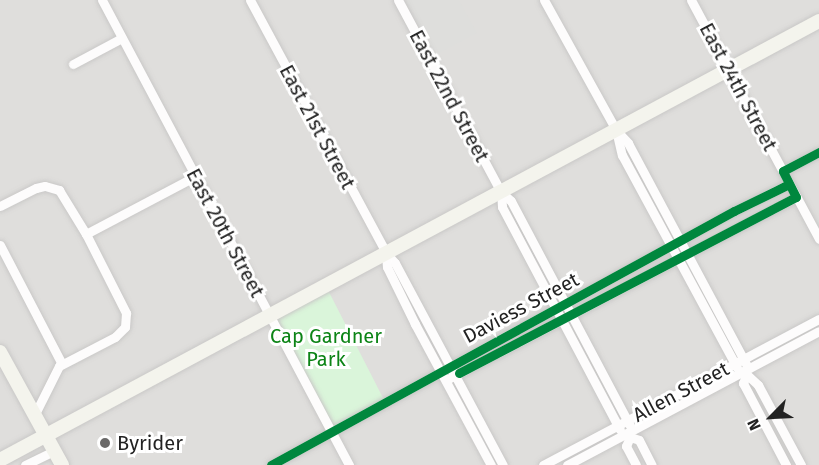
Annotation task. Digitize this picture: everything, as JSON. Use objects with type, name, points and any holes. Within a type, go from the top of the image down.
[{"type":"street","name":"East 20th Street","points":[[102,0],[349,465]]},
{"type":"street","name":"East 21st Street","points":[[250,0],[386,253],[395,263],[491,465]]},
{"type":"street","name":"East 22nd Street","points":[[398,0],[501,192],[511,201],[566,304],[627,420],[628,434]]},
{"type":"street","points":[[544,0],[616,130],[628,143],[687,253],[742,369],[743,383],[786,465]]},
{"type":"street","name":"East 24th Street","points":[[691,0],[819,239]]},
{"type":"street","points":[[0,460],[819,21]]},
{"type":"street","points":[[73,64],[122,38]]},
{"type":"street","points":[[616,130],[622,154],[677,259],[742,369],[758,385],[801,465]]},
{"type":"street","points":[[783,171],[819,152]]},
{"type":"street","points":[[86,234],[195,176]]},
{"type":"street","name":"Daviess Street","points":[[271,465],[448,373],[556,309],[789,184]]},
{"type":"street","points":[[0,206],[36,188],[52,187],[64,195],[124,306],[127,320],[126,327],[116,337],[62,364],[55,372],[34,416]]},
{"type":"street","name":"East 22nd Street","points":[[501,192],[502,207],[618,425],[628,434]]},
{"type":"street","points":[[448,373],[571,314],[796,197]]},
{"type":"street","points":[[0,245],[62,364]]},
{"type":"street","name":"Allen Street","points":[[567,465],[628,434],[742,369],[819,319]]},
{"type":"street","name":"Allen Street","points":[[543,465],[627,420],[742,369],[819,331]]},
{"type":"street","points":[[2,361],[62,465]]},
{"type":"street","name":"East 21st Street","points":[[448,373],[503,465]]},
{"type":"street","points":[[636,465],[626,446],[628,434],[639,440],[652,465]]},
{"type":"street","points":[[25,465],[54,451]]},
{"type":"shaded area","points":[[0,0],[819,0],[819,465],[0,465]]},
{"type":"shaded area","points":[[405,0],[459,0],[477,33],[434,56]]},
{"type":"green space","name":"Cap Gardner Park","points":[[328,290],[384,400],[332,427],[275,317]]},
{"type":"cycle path","points":[[459,373],[796,197],[783,171],[819,152]]},
{"type":"cycle path","points":[[271,465],[734,211],[789,184]]},
{"type":"place","name":"Byrider","points":[[105,443]]}]
